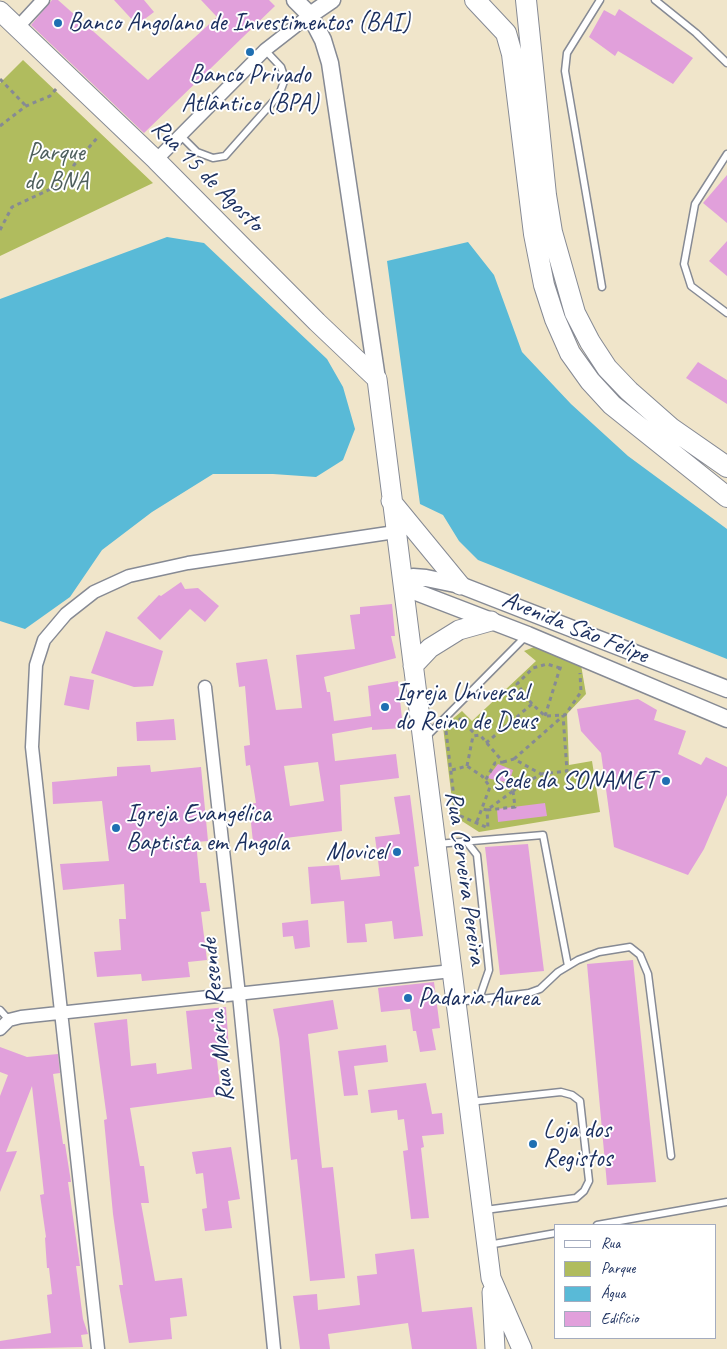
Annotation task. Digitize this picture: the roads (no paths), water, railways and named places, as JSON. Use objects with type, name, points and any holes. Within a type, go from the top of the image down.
[{"type":"main road","points":[[475,0],[506,33],[512,54],[534,234],[544,286],[555,319],[570,353],[590,381],[612,405],[727,497]]},
{"type":"main road","points":[[526,0],[549,213],[564,280],[575,313],[590,342],[607,368],[629,391],[671,428],[727,467]]},
{"type":"main road","name":"Rua 15 de Agosto","points":[[0,11],[156,160],[377,379]]},
{"type":"main road","name":"Rua Cerveira Pereira","points":[[377,379],[390,498],[414,666],[422,742],[491,1278],[522,1349]]},
{"type":"main road","points":[[390,498],[460,585]]},
{"type":"main road","points":[[414,666],[430,648],[459,630],[491,621]]},
{"type":"main road","points":[[491,1278],[495,1349]]},
{"type":"street","points":[[17,28],[44,0]]},
{"type":"street","points":[[295,0],[310,15],[323,40],[330,63],[377,379]]},
{"type":"street","points":[[156,160],[266,50],[332,0]]},
{"type":"street","points":[[98,1349],[32,747],[36,664],[44,640],[66,614],[94,592],[129,576],[188,562],[395,532]]},
{"type":"street","name":"Avenida São Felipe","points":[[403,585],[413,578],[426,578],[460,585],[727,689]]},
{"type":"street","name":"Avenida São Felipe","points":[[403,585],[528,635],[727,719]]},
{"type":"street","name":"Rua Maria Resende","points":[[205,687],[239,995],[274,1349]]},
{"type":"street","points":[[4,1024],[61,1014],[452,971]]},
{"type":"lane","points":[[600,0],[568,53],[565,71],[602,287]]},
{"type":"lane","points":[[655,0],[696,33],[727,63]]},
{"type":"lane","points":[[181,136],[197,152],[213,158],[225,156],[279,95],[285,79],[281,66],[266,50]]},
{"type":"lane","points":[[727,154],[695,204],[684,264],[691,286],[727,313]]},
{"type":"lane","points":[[422,742],[528,635]]},
{"type":"lane","points":[[435,844],[543,835],[568,966]]},
{"type":"lane","points":[[466,841],[477,855],[489,970],[479,999]]},
{"type":"lane","points":[[456,1002],[529,993],[540,989],[568,966],[599,952],[630,947],[640,955],[648,974],[671,1156]]},
{"type":"lane","points":[[0,1010],[4,1024]]},
{"type":"lane","points":[[468,1102],[561,1092],[572,1095],[580,1101],[589,1181],[584,1191],[576,1198],[482,1210]]},
{"type":"lane","points":[[603,1224],[727,1202]]},
{"type":"lane","points":[[487,1245],[554,1233]]},
{"type":"water","points":[[167,237],[204,243],[327,359],[343,387],[355,429],[343,460],[316,477],[273,474],[213,474],[152,512],[102,550],[70,597],[25,629],[0,621],[0,299]]},
{"type":"water","points":[[468,242],[494,275],[522,352],[571,404],[628,456],[727,529],[727,659],[478,560],[459,541],[443,515],[420,504],[387,261]]},
{"type":"place","name":"Banco Angolano de Investimentos (BAI)","points":[[58,23]]},
{"type":"place","name":"Banco Privado Atlântico (BPA)","points":[[250,52]]},
{"type":"place","name":"Igreja Universal do Reino de Deus","points":[[385,707]]},
{"type":"place","name":"Sede da SONAMET","points":[[666,781]]},
{"type":"place","name":"Igreja Evangélica Baptista em Angola","points":[[116,828]]},
{"type":"place","name":"Movicel","points":[[397,852]]},
{"type":"place","name":"Padaria Aurea","points":[[408,998]]},
{"type":"place","name":"Loja dos Registos","points":[[533,1144]]},
{"type":"park label","name":"Parque do BNA","points":[[56,168]]}]
